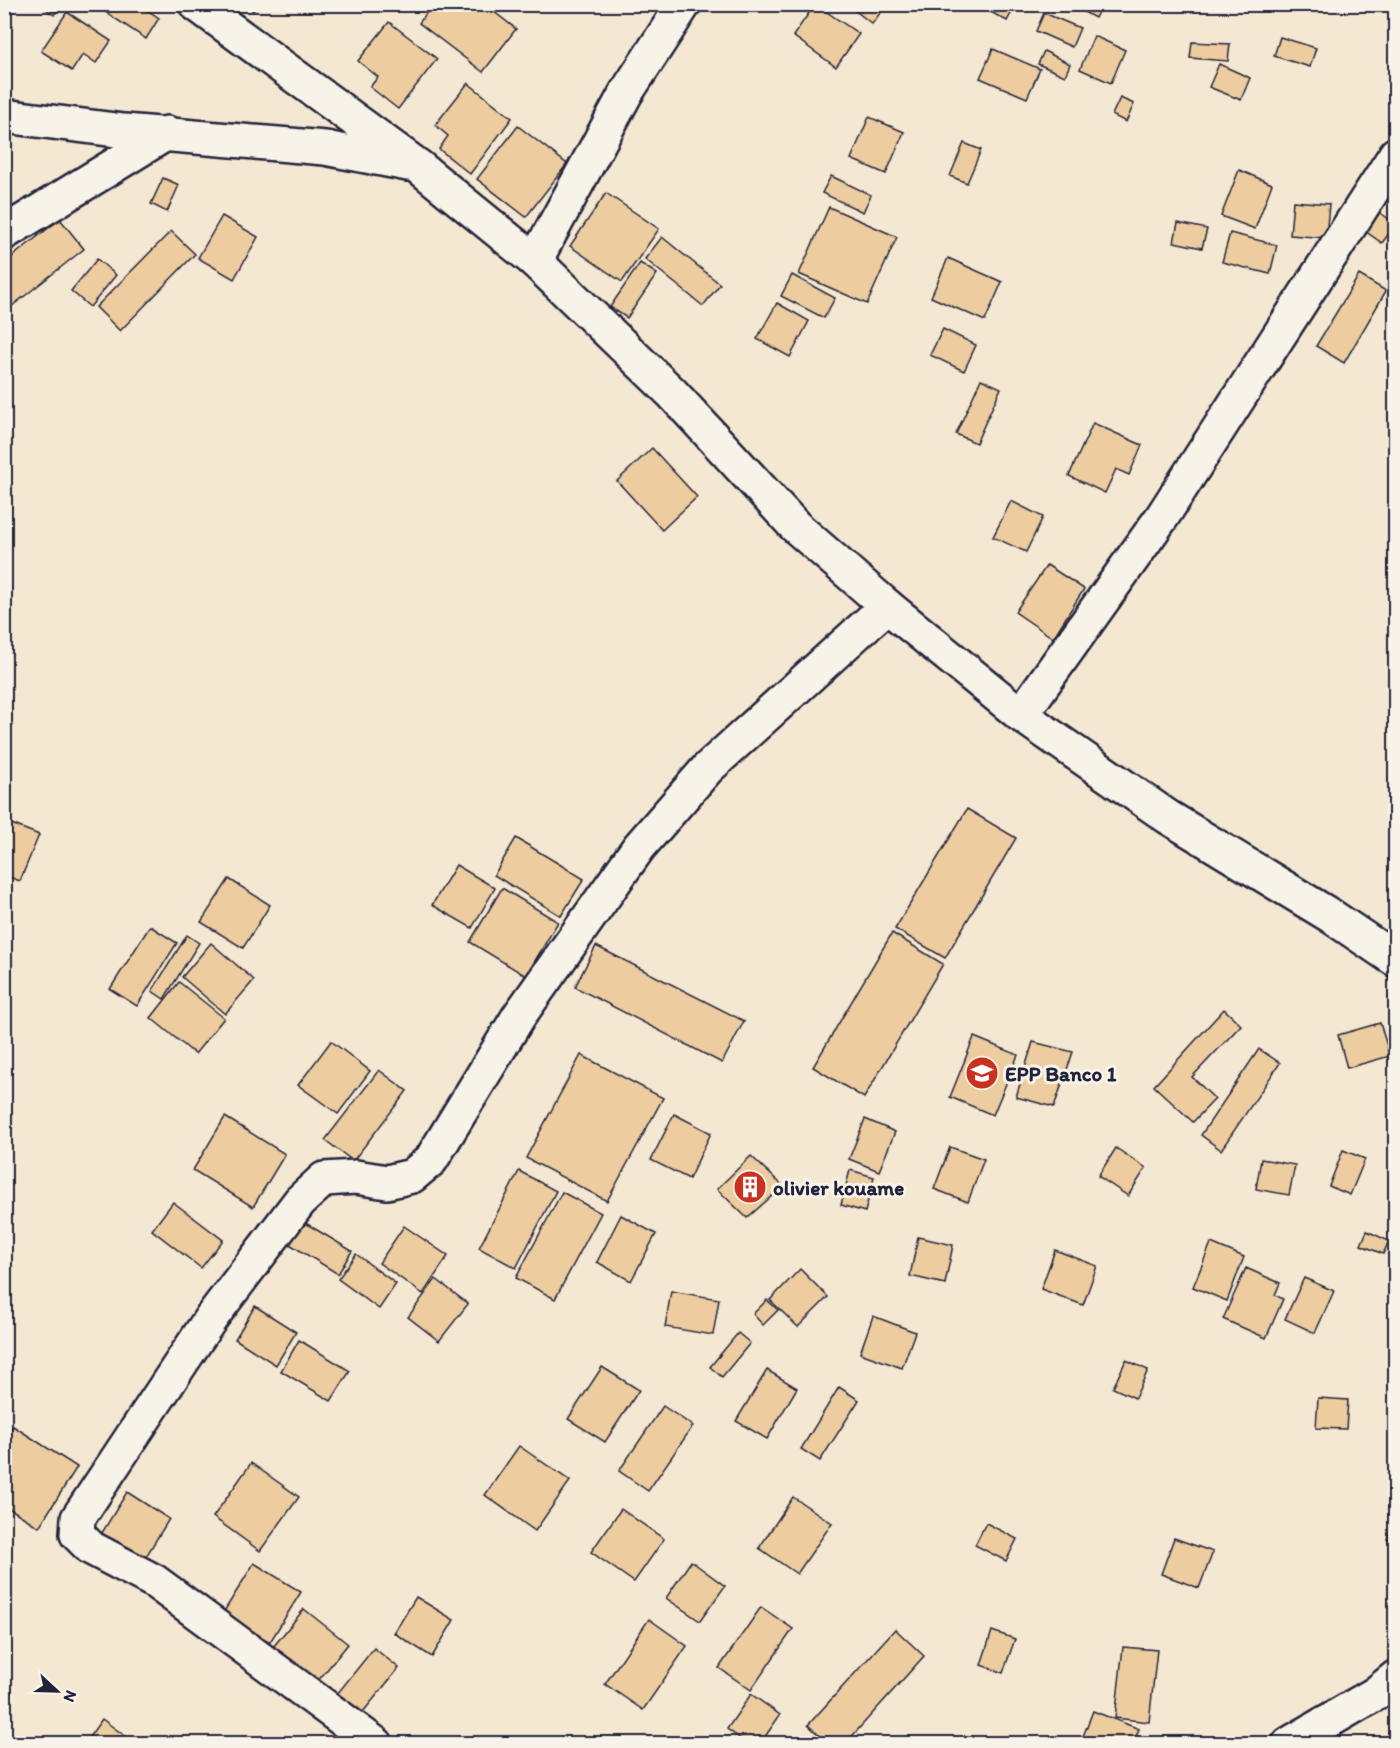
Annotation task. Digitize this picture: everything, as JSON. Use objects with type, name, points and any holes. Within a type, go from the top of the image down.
[{"type":"street","points":[[196,4],[418,166],[535,261],[672,393],[795,526],[887,606],[1021,715],[1168,817],[1331,916],[1395,960]]},
{"type":"street","points":[[535,261],[626,93],[684,4]]},
{"type":"street","points":[[4,116],[105,129],[325,148],[418,166]]},
{"type":"street","points":[[4,233],[167,133]]},
{"type":"street","points":[[1021,715],[1162,517],[1395,154]]},
{"type":"street","points":[[376,1743],[154,1581],[91,1548],[78,1534],[78,1518],[211,1318],[300,1201],[324,1179],[356,1177],[387,1182],[412,1176],[431,1160],[519,1016],[639,847],[708,768],[887,606]]},
{"type":"street","points":[[1289,1743],[1374,1694],[1395,1677]]},
{"type":"building","points":[[39,4],[62,4],[54,15]]},
{"type":"building","points":[[93,4],[138,4],[159,18],[146,39]]},
{"type":"building","points":[[246,4],[259,4],[253,11]]},
{"type":"building","points":[[433,4],[484,4],[516,29],[483,72],[419,23]]},
{"type":"building","points":[[815,4],[859,34],[836,67],[793,36]]},
{"type":"building","points":[[847,4],[887,4],[872,24]]},
{"type":"building","points":[[976,4],[1016,4],[1007,21]]},
{"type":"building","points":[[1069,4],[1102,4],[1095,18]]},
{"type":"building","points":[[1382,4],[1396,4],[1396,11]]},
{"type":"building","points":[[67,12],[111,41],[96,63],[83,54],[72,71],[41,51]]},
{"type":"building","points":[[1044,13],[1080,28],[1072,47],[1036,31]]},
{"type":"building","points":[[389,22],[437,59],[398,109],[370,87],[378,77],[358,61]]},
{"type":"building","points":[[1094,36],[1125,50],[1111,83],[1080,69]]},
{"type":"building","points":[[1280,37],[1316,48],[1310,67],[1274,56]]},
{"type":"building","points":[[1192,42],[1230,44],[1228,61],[1190,58]]},
{"type":"building","points":[[993,49],[1040,69],[1027,98],[980,78]]},
{"type":"building","points":[[1044,51],[1070,64],[1065,76],[1038,64]]},
{"type":"building","points":[[1219,64],[1250,78],[1241,100],[1209,87]]},
{"type":"building","points":[[468,83],[512,118],[470,174],[439,149],[448,136],[435,125]]},
{"type":"building","points":[[1120,98],[1134,104],[1126,122],[1112,115]]},
{"type":"building","points":[[869,117],[904,132],[886,174],[851,159]]},
{"type":"building","points":[[518,126],[567,164],[526,217],[477,179]]},
{"type":"building","points":[[964,143],[981,150],[967,183],[950,176]]},
{"type":"building","points":[[1239,170],[1272,184],[1255,229],[1221,216]]},
{"type":"building","points":[[831,176],[871,195],[863,212],[822,193]]},
{"type":"building","points":[[163,178],[179,185],[167,212],[151,204]]},
{"type":"building","points":[[606,193],[659,229],[622,282],[570,246]]},
{"type":"building","points":[[1293,201],[1329,204],[1326,238],[1290,235]]},
{"type":"building","points":[[829,207],[897,237],[867,304],[799,274]]},
{"type":"building","points":[[1379,212],[1396,224],[1382,243],[1365,231]]},
{"type":"building","points":[[222,216],[258,237],[234,279],[198,258]]},
{"type":"building","points":[[60,219],[84,249],[7,310],[4,306],[4,263]]},
{"type":"building","points":[[1178,223],[1207,229],[1202,248],[1174,242]]},
{"type":"building","points":[[171,231],[195,254],[120,331],[96,307]]},
{"type":"building","points":[[1230,233],[1277,245],[1270,274],[1222,262]]},
{"type":"building","points":[[662,237],[720,284],[703,306],[645,259]]},
{"type":"building","points":[[948,258],[1002,282],[985,321],[931,297]]},
{"type":"building","points":[[97,259],[116,275],[90,307],[71,291]]},
{"type":"building","points":[[640,263],[657,274],[627,318],[610,307]]},
{"type":"building","points":[[792,275],[835,298],[824,318],[781,296]]},
{"type":"building","points":[[1359,275],[1386,291],[1344,363],[1316,346]]},
{"type":"building","points":[[777,303],[809,321],[790,357],[757,339]]},
{"type":"building","points":[[943,329],[976,345],[964,371],[930,355]]},
{"type":"building","points":[[981,379],[1001,388],[976,443],[956,434]]},
{"type":"building","points":[[1093,423],[1142,445],[1129,475],[1116,469],[1105,493],[1069,476]]},
{"type":"building","points":[[652,448],[697,497],[662,530],[617,481]]},
{"type":"building","points":[[1011,501],[1043,517],[1026,552],[993,537]]},
{"type":"building","points":[[1047,565],[1084,589],[1053,638],[1015,612]]},
{"type":"building","points":[[967,809],[1016,838],[945,958],[895,929]]},
{"type":"building","points":[[4,821],[39,835],[20,881],[4,875]]},
{"type":"building","points":[[516,838],[584,879],[561,916],[494,875]]},
{"type":"building","points":[[456,865],[495,888],[472,928],[432,905]]},
{"type":"building","points":[[229,879],[270,905],[243,948],[201,922]]},
{"type":"building","points":[[502,888],[558,922],[526,976],[470,942]]},
{"type":"building","points":[[150,926],[177,943],[137,1006],[110,989]]},
{"type":"building","points":[[892,933],[943,964],[864,1098],[813,1067]]},
{"type":"building","points":[[187,935],[199,943],[164,999],[152,991]]},
{"type":"building","points":[[211,943],[254,980],[225,1014],[182,977]]},
{"type":"building","points":[[596,946],[744,1021],[722,1063],[575,987]]},
{"type":"building","points":[[179,982],[224,1018],[195,1054],[151,1018]]},
{"type":"building","points":[[1224,1009],[1241,1025],[1192,1077],[1215,1099],[1193,1122],[1154,1086]]},
{"type":"building","points":[[1380,1023],[1390,1056],[1347,1068],[1338,1035]]},
{"type":"building","points":[[974,1037],[1018,1055],[993,1115],[950,1097]]},
{"type":"building","points":[[331,1041],[370,1071],[338,1114],[298,1085]]},
{"type":"building","points":[[1033,1042],[1073,1052],[1054,1107],[1016,1097]]},
{"type":"building","points":[[1259,1049],[1280,1063],[1221,1150],[1201,1135]]},
{"type":"building","points":[[581,1055],[663,1098],[607,1201],[526,1158]]},
{"type":"building","points":[[379,1070],[407,1091],[353,1161],[325,1140]]},
{"type":"building","points":[[674,1114],[711,1133],[689,1179],[651,1160]]},
{"type":"building","points":[[225,1117],[285,1154],[253,1207],[193,1170]]},
{"type":"building","points":[[865,1119],[895,1132],[879,1171],[849,1159]]},
{"type":"building","points":[[950,1147],[984,1159],[968,1202],[934,1189]]},
{"type":"building","points":[[1116,1148],[1146,1168],[1128,1196],[1098,1176]]},
{"type":"building","points":[[1343,1150],[1365,1159],[1350,1195],[1329,1186]]},
{"type":"building","name":"olivier kouame","points":[[751,1156],[783,1186],[747,1218],[717,1189]]},
{"type":"building","points":[[1261,1159],[1295,1165],[1289,1195],[1256,1189]]},
{"type":"building","points":[[850,1170],[874,1177],[865,1212],[841,1205]]},
{"type":"building","points":[[519,1171],[556,1191],[516,1268],[479,1248]]},
{"type":"building","points":[[562,1192],[601,1213],[555,1299],[516,1278]]},
{"type":"building","points":[[173,1202],[223,1240],[201,1268],[152,1230]]},
{"type":"building","points":[[621,1215],[656,1234],[631,1281],[597,1262]]},
{"type":"building","points":[[297,1218],[352,1251],[338,1274],[283,1240]]},
{"type":"building","points":[[404,1226],[448,1256],[423,1294],[379,1263]]},
{"type":"building","points":[[1367,1231],[1389,1241],[1383,1254],[1361,1245]]},
{"type":"building","points":[[918,1237],[953,1245],[945,1284],[910,1276]]},
{"type":"building","points":[[1211,1243],[1244,1257],[1227,1301],[1193,1287]]},
{"type":"building","points":[[1055,1250],[1097,1266],[1083,1305],[1041,1289]]},
{"type":"building","points":[[356,1254],[396,1284],[379,1309],[338,1279]]},
{"type":"building","points":[[1246,1268],[1280,1283],[1275,1295],[1283,1299],[1266,1338],[1223,1319]]},
{"type":"building","points":[[800,1269],[828,1297],[798,1327],[770,1300]]},
{"type":"building","points":[[1304,1278],[1334,1291],[1315,1333],[1285,1319]]},
{"type":"building","points":[[436,1279],[468,1304],[439,1341],[408,1317]]},
{"type":"building","points":[[671,1291],[719,1299],[713,1335],[665,1327]]},
{"type":"building","points":[[767,1300],[778,1310],[763,1325],[753,1314]]},
{"type":"building","points":[[255,1306],[296,1332],[276,1365],[235,1339]]},
{"type":"building","points":[[873,1316],[915,1332],[902,1368],[860,1353]]},
{"type":"building","points":[[738,1333],[750,1343],[722,1377],[710,1367]]},
{"type":"building","points":[[299,1340],[350,1371],[331,1401],[281,1371]]},
{"type":"building","points":[[1126,1360],[1148,1370],[1135,1398],[1113,1388]]},
{"type":"building","points":[[602,1367],[639,1390],[605,1442],[568,1419]]},
{"type":"building","points":[[767,1370],[797,1388],[767,1439],[736,1421]]},
{"type":"building","points":[[839,1387],[859,1400],[820,1461],[801,1449]]},
{"type":"building","points":[[1318,1398],[1348,1400],[1346,1429],[1316,1428]]},
{"type":"building","points":[[663,1406],[693,1426],[648,1491],[619,1471]]},
{"type":"building","points":[[13,1426],[77,1467],[39,1527],[4,1505],[4,1440]]},
{"type":"building","points":[[519,1446],[570,1481],[535,1531],[485,1495]]},
{"type":"building","points":[[251,1463],[299,1497],[260,1551],[213,1517]]},
{"type":"building","points":[[127,1492],[169,1519],[142,1563],[100,1536]]},
{"type":"building","points":[[793,1497],[832,1523],[797,1574],[759,1548]]},
{"type":"building","points":[[621,1509],[664,1539],[634,1582],[591,1552]]},
{"type":"building","points":[[1396,1517],[1396,1542],[1387,1539]]},
{"type":"building","points":[[986,1523],[1017,1539],[1006,1561],[975,1545]]},
{"type":"building","points":[[1174,1538],[1213,1552],[1199,1588],[1161,1574]]},
{"type":"building","points":[[691,1561],[725,1586],[700,1621],[666,1598]]},
{"type":"building","points":[[254,1563],[301,1592],[270,1642],[223,1613]]},
{"type":"building","points":[[416,1597],[454,1620],[432,1657],[394,1633]]},
{"type":"building","points":[[761,1607],[793,1629],[751,1690],[719,1668]]},
{"type":"building","points":[[304,1609],[348,1644],[313,1687],[269,1652]]},
{"type":"building","points":[[649,1619],[687,1646],[643,1710],[605,1684]]},
{"type":"building","points":[[895,1629],[924,1656],[845,1744],[829,1744],[808,1725]]},
{"type":"building","points":[[992,1631],[1015,1639],[1003,1673],[981,1665]]},
{"type":"building","points":[[1123,1647],[1157,1650],[1149,1722],[1115,1718]]},
{"type":"building","points":[[374,1648],[399,1668],[358,1718],[333,1699]]},
{"type":"building","points":[[751,1694],[780,1715],[760,1744],[748,1744],[727,1729]]},
{"type":"building","points":[[1093,1711],[1139,1729],[1133,1744],[1080,1744]]},
{"type":"building","points":[[1396,1714],[1396,1729],[1391,1727]]},
{"type":"building","points":[[102,1719],[136,1744],[84,1744]]},
{"type":"place","name":"EPP Banco 1","points":[[982,1073]]},
{"type":"place","name":"olivier kouame","points":[[750,1187]]}]
